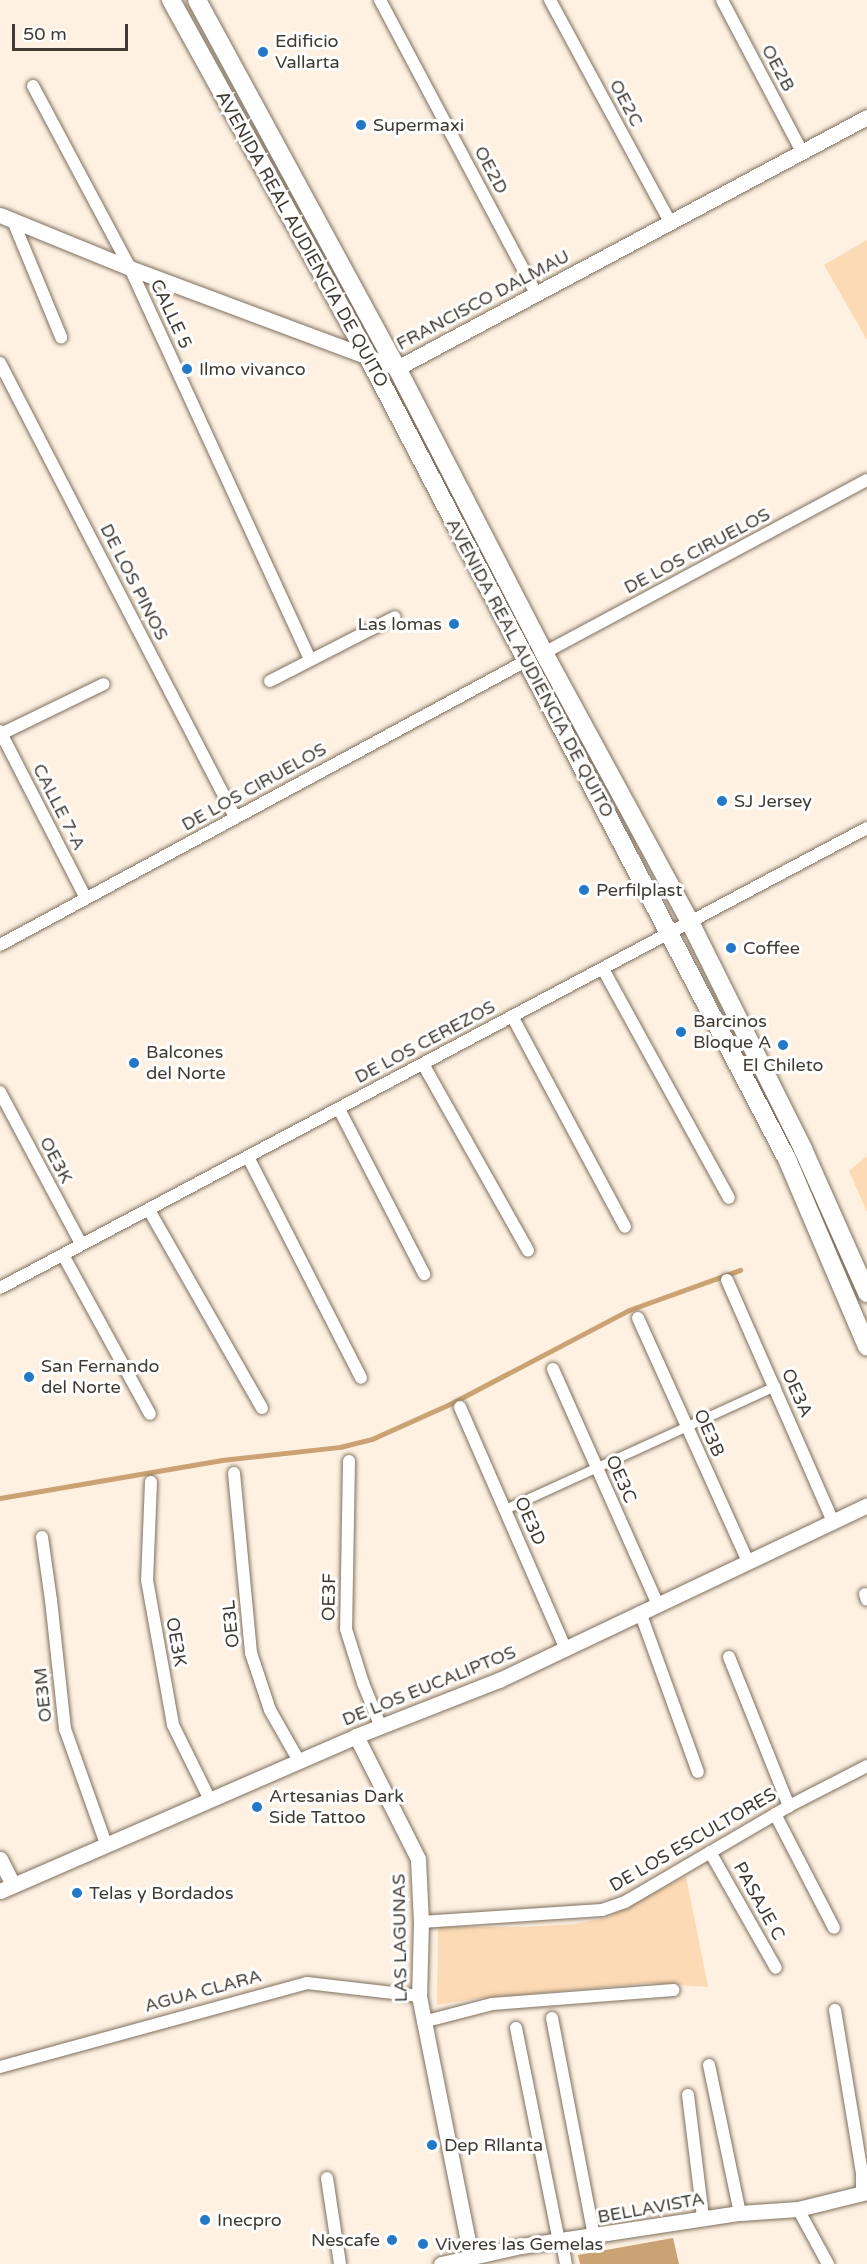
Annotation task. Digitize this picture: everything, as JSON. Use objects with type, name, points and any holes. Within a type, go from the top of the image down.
[{"type":"main road","name":"AVENIDA REAL AUDIENCIA DE QUITO","points":[[171,0],[368,357],[788,1159],[867,1347]]},
{"type":"main road","name":"AVENIDA REAL AUDIENCIA DE QUITO","points":[[197,0],[397,368],[544,653],[690,922],[803,1149],[867,1293]]},
{"type":"street","name":"OE2D","points":[[380,0],[536,293]]},
{"type":"street","name":"OE2C","points":[[550,0],[670,222]]},
{"type":"street","name":"OE2B","points":[[722,0],[802,152]]},
{"type":"street","name":"CALLE 5","points":[[33,86],[130,268],[310,660]]},
{"type":"street","name":"FRANCISCO DALMAU","points":[[7,218],[130,268],[397,368],[867,117]]},
{"type":"street","points":[[7,218],[61,337]]},
{"type":"street","name":"DE LOS PINOS","points":[[0,363],[235,817]]},
{"type":"street","name":"DE LOS CIRUELOS","points":[[544,653],[867,480]]},
{"type":"street","points":[[270,681],[395,617]]},
{"type":"street","name":"DE LOS CIRUELOS","points":[[0,945],[526,662]]},
{"type":"street","points":[[1,733],[104,684]]},
{"type":"street","name":"CALLE 7-A","points":[[1,733],[86,898]]},
{"type":"street","name":"DE LOS CEREZOS","points":[[0,1288],[867,828]]},
{"type":"street","points":[[603,969],[729,1198]]},
{"type":"street","points":[[512,1017],[625,1227]]},
{"type":"street","points":[[423,1064],[528,1250]]},
{"type":"street","name":"OE3K","points":[[0,1092],[81,1244]]},
{"type":"street","points":[[339,1109],[424,1274]]},
{"type":"street","points":[[248,1157],[361,1378]]},
{"type":"street","points":[[149,1210],[262,1408]]},
{"type":"street","points":[[63,1255],[150,1414]]},
{"type":"street","name":"OE3A","points":[[727,1280],[833,1522]]},
{"type":"street","name":"OE3B","points":[[638,1318],[748,1562]]},
{"type":"street","name":"OE3C","points":[[553,1369],[657,1603]]},
{"type":"street","points":[[504,1509],[774,1386]]},
{"type":"street","name":"OE3D","points":[[460,1407],[566,1650]]},
{"type":"street","name":"OE3F","points":[[349,1461],[346,1629],[363,1683],[381,1727]]},
{"type":"street","name":"OE3L","points":[[234,1473],[251,1653],[270,1710],[299,1761]]},
{"type":"street","name":"OE3K","points":[[151,1482],[147,1580],[173,1725],[210,1800]]},
{"type":"street","name":"DE LOS EUCALIPTOS","points":[[7,1888],[356,1736],[566,1650],[657,1603],[867,1505]]},
{"type":"street","name":"OE3M","points":[[42,1537],[65,1729],[106,1844]]},
{"type":"street","points":[[640,1612],[698,1772]]},
{"type":"street","points":[[729,1657],[789,1806]]},
{"type":"street","name":"LAS LAGUNAS","points":[[356,1736],[418,1859],[421,1922],[419,1996],[471,2256]]},
{"type":"street","name":"DE LOS ESCULTORES","points":[[421,1922],[602,1910],[625,1902],[789,1806],[867,1766]]},
{"type":"street","points":[[775,1814],[834,1928]]},
{"type":"street","name":"PASAJE C","points":[[710,1852],[776,1968]]},
{"type":"street","points":[[0,1859],[7,1888]]},
{"type":"street","name":"AGUA CLARA","points":[[0,2067],[307,1983],[419,1996]]},
{"type":"street","points":[[423,2022],[492,2004],[673,1990]]},
{"type":"street","points":[[835,2010],[865,2193]]},
{"type":"street","points":[[552,2018],[594,2237]]},
{"type":"street","points":[[516,2028],[566,2264]]},
{"type":"street","points":[[709,2065],[741,2213]]},
{"type":"street","points":[[688,2095],[703,2218]]},
{"type":"street","points":[[327,2178],[340,2264]]},
{"type":"street","name":"BELLAVISTA","points":[[441,2264],[521,2246],[594,2237],[703,2218],[798,2209],[865,2193]]},
{"type":"street","points":[[798,2209],[828,2264]]},
{"type":"shaded area","points":[[867,240],[867,340],[824,265]]},
{"type":"shaded area","points":[[867,1156],[867,1212],[849,1171]]},
{"type":"shaded area","points":[[686,1876],[708,1987],[649,1983],[474,1999],[437,2005],[438,1927],[525,1927],[575,1924],[606,1918]]},
{"type":"shaded area","points":[[673,2238],[679,2264],[580,2264],[578,2255]]},
{"type":"waterway","points":[[0,1498],[222,1460],[340,1447],[372,1439],[450,1404],[629,1310],[740,1270]]},
{"type":"place","name":"Edificio Vallarta","points":[[263,52]]},
{"type":"place","name":"Supermaxi","points":[[361,125]]},
{"type":"place","name":"Ilmo vivanco","points":[[187,369]]},
{"type":"place","name":"Las lomas","points":[[454,624]]},
{"type":"place","name":"SJ Jersey","points":[[722,801]]},
{"type":"place","name":"Perfilplast","points":[[584,890]]},
{"type":"place","name":"Coffee","points":[[731,948]]},
{"type":"place","name":"Barcinos Bloque A","points":[[681,1032]]},
{"type":"place","name":"El Chileto","points":[[783,1045]]},
{"type":"place","name":"Balcones del Norte","points":[[134,1063]]},
{"type":"place","name":"San Fernando del Norte","points":[[29,1377]]},
{"type":"place","name":"Artesanias Dark Side Tattoo","points":[[257,1807]]},
{"type":"place","name":"Telas y Bordados","points":[[77,1893]]},
{"type":"place","name":"Dep Rllanta","points":[[432,2145]]},
{"type":"place","name":"Inecpro","points":[[205,2220]]},
{"type":"place","name":"Nescafe","points":[[392,2240]]},
{"type":"place","name":"Viveres las Gemelas","points":[[423,2244]]}]
